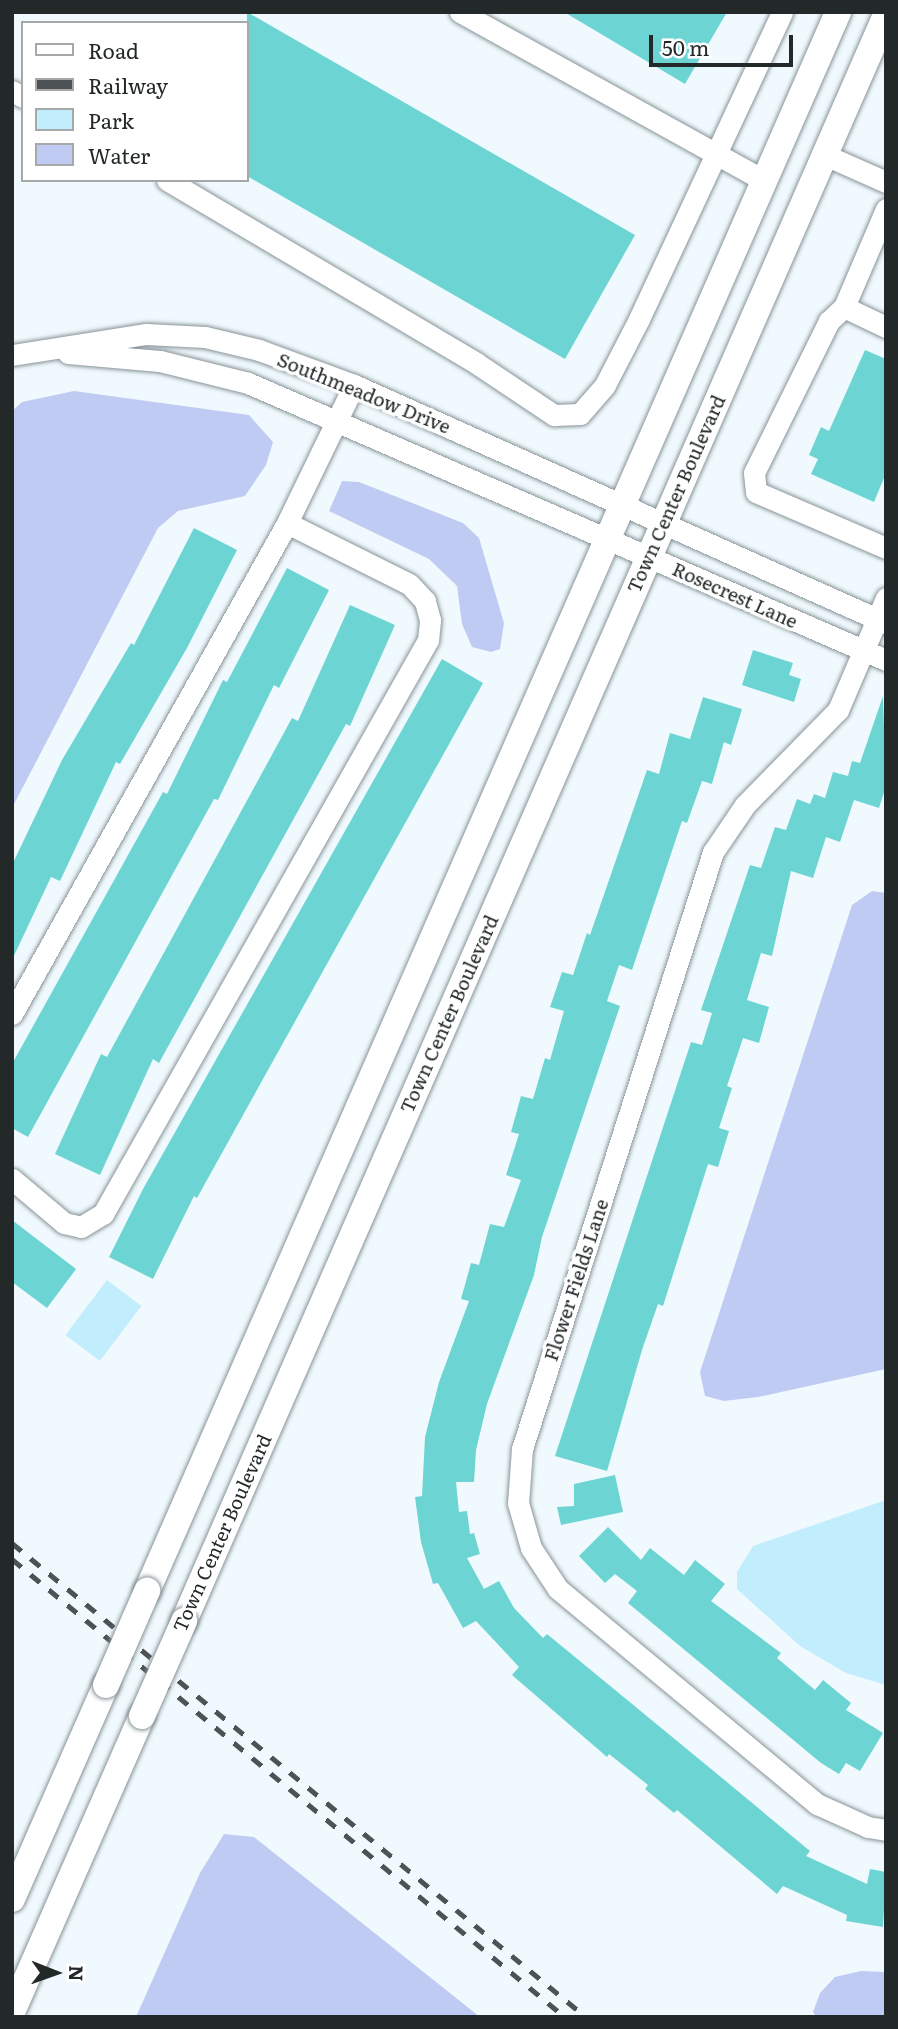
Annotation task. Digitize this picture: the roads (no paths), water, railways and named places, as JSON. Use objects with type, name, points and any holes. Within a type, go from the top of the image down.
[{"type":"main road","points":[[12,1899],[838,12]]},
{"type":"main road","name":"Town Center Boulevard","points":[[12,2012],[886,15]]},
{"type":"street","points":[[460,12],[765,181]]},
{"type":"street","points":[[170,182],[476,363],[554,415],[580,414],[605,385],[713,152],[782,12]]},
{"type":"street","points":[[825,155],[886,182]]},
{"type":"street","points":[[886,209],[880,239],[844,307],[829,321],[754,473],[756,492],[886,548]]},
{"type":"street","points":[[844,307],[886,327]]},
{"type":"street","name":"Southmeadow Drive","points":[[12,355],[146,334],[205,337],[259,350],[354,385],[663,524]]},
{"type":"street","name":"Southmeadow Drive","points":[[48,351],[160,361],[248,383],[608,539]]},
{"type":"street","points":[[12,1014],[287,523],[354,385]]},
{"type":"street","points":[[12,1179],[64,1223],[81,1227],[103,1214],[428,640],[430,621],[425,601],[409,584],[287,523]]},
{"type":"street","name":"Rosecrest Lane","points":[[663,524],[881,620]]},
{"type":"street","name":"Rosecrest Lane","points":[[608,539],[886,660]]},
{"type":"street","name":"Flower Fields Lane","points":[[886,598],[881,620],[862,650],[838,710],[745,805],[713,852],[522,1449],[518,1503],[531,1548],[558,1589],[817,1804],[867,1827],[886,1830]]},
{"type":"water","points":[[74,391],[249,415],[273,442],[266,465],[245,496],[178,511],[158,528],[12,808],[12,411],[22,402]]},
{"type":"water","points":[[342,481],[359,482],[463,523],[479,538],[504,623],[500,649],[491,652],[472,647],[462,624],[457,586],[429,559],[329,511]]},
{"type":"water","points":[[872,891],[886,893],[886,1369],[758,1397],[724,1401],[705,1396],[700,1372],[852,905]]},
{"type":"water","points":[[224,1834],[254,1837],[480,2017],[136,2017],[200,1873]]},
{"type":"water","points":[[861,1971],[886,1972],[886,2017],[816,2017],[813,2012],[820,1993],[835,1977]]},
{"type":"railway","points":[[12,1543],[586,2017]]},
{"type":"railway","points":[[12,1559],[565,2017]]}]
